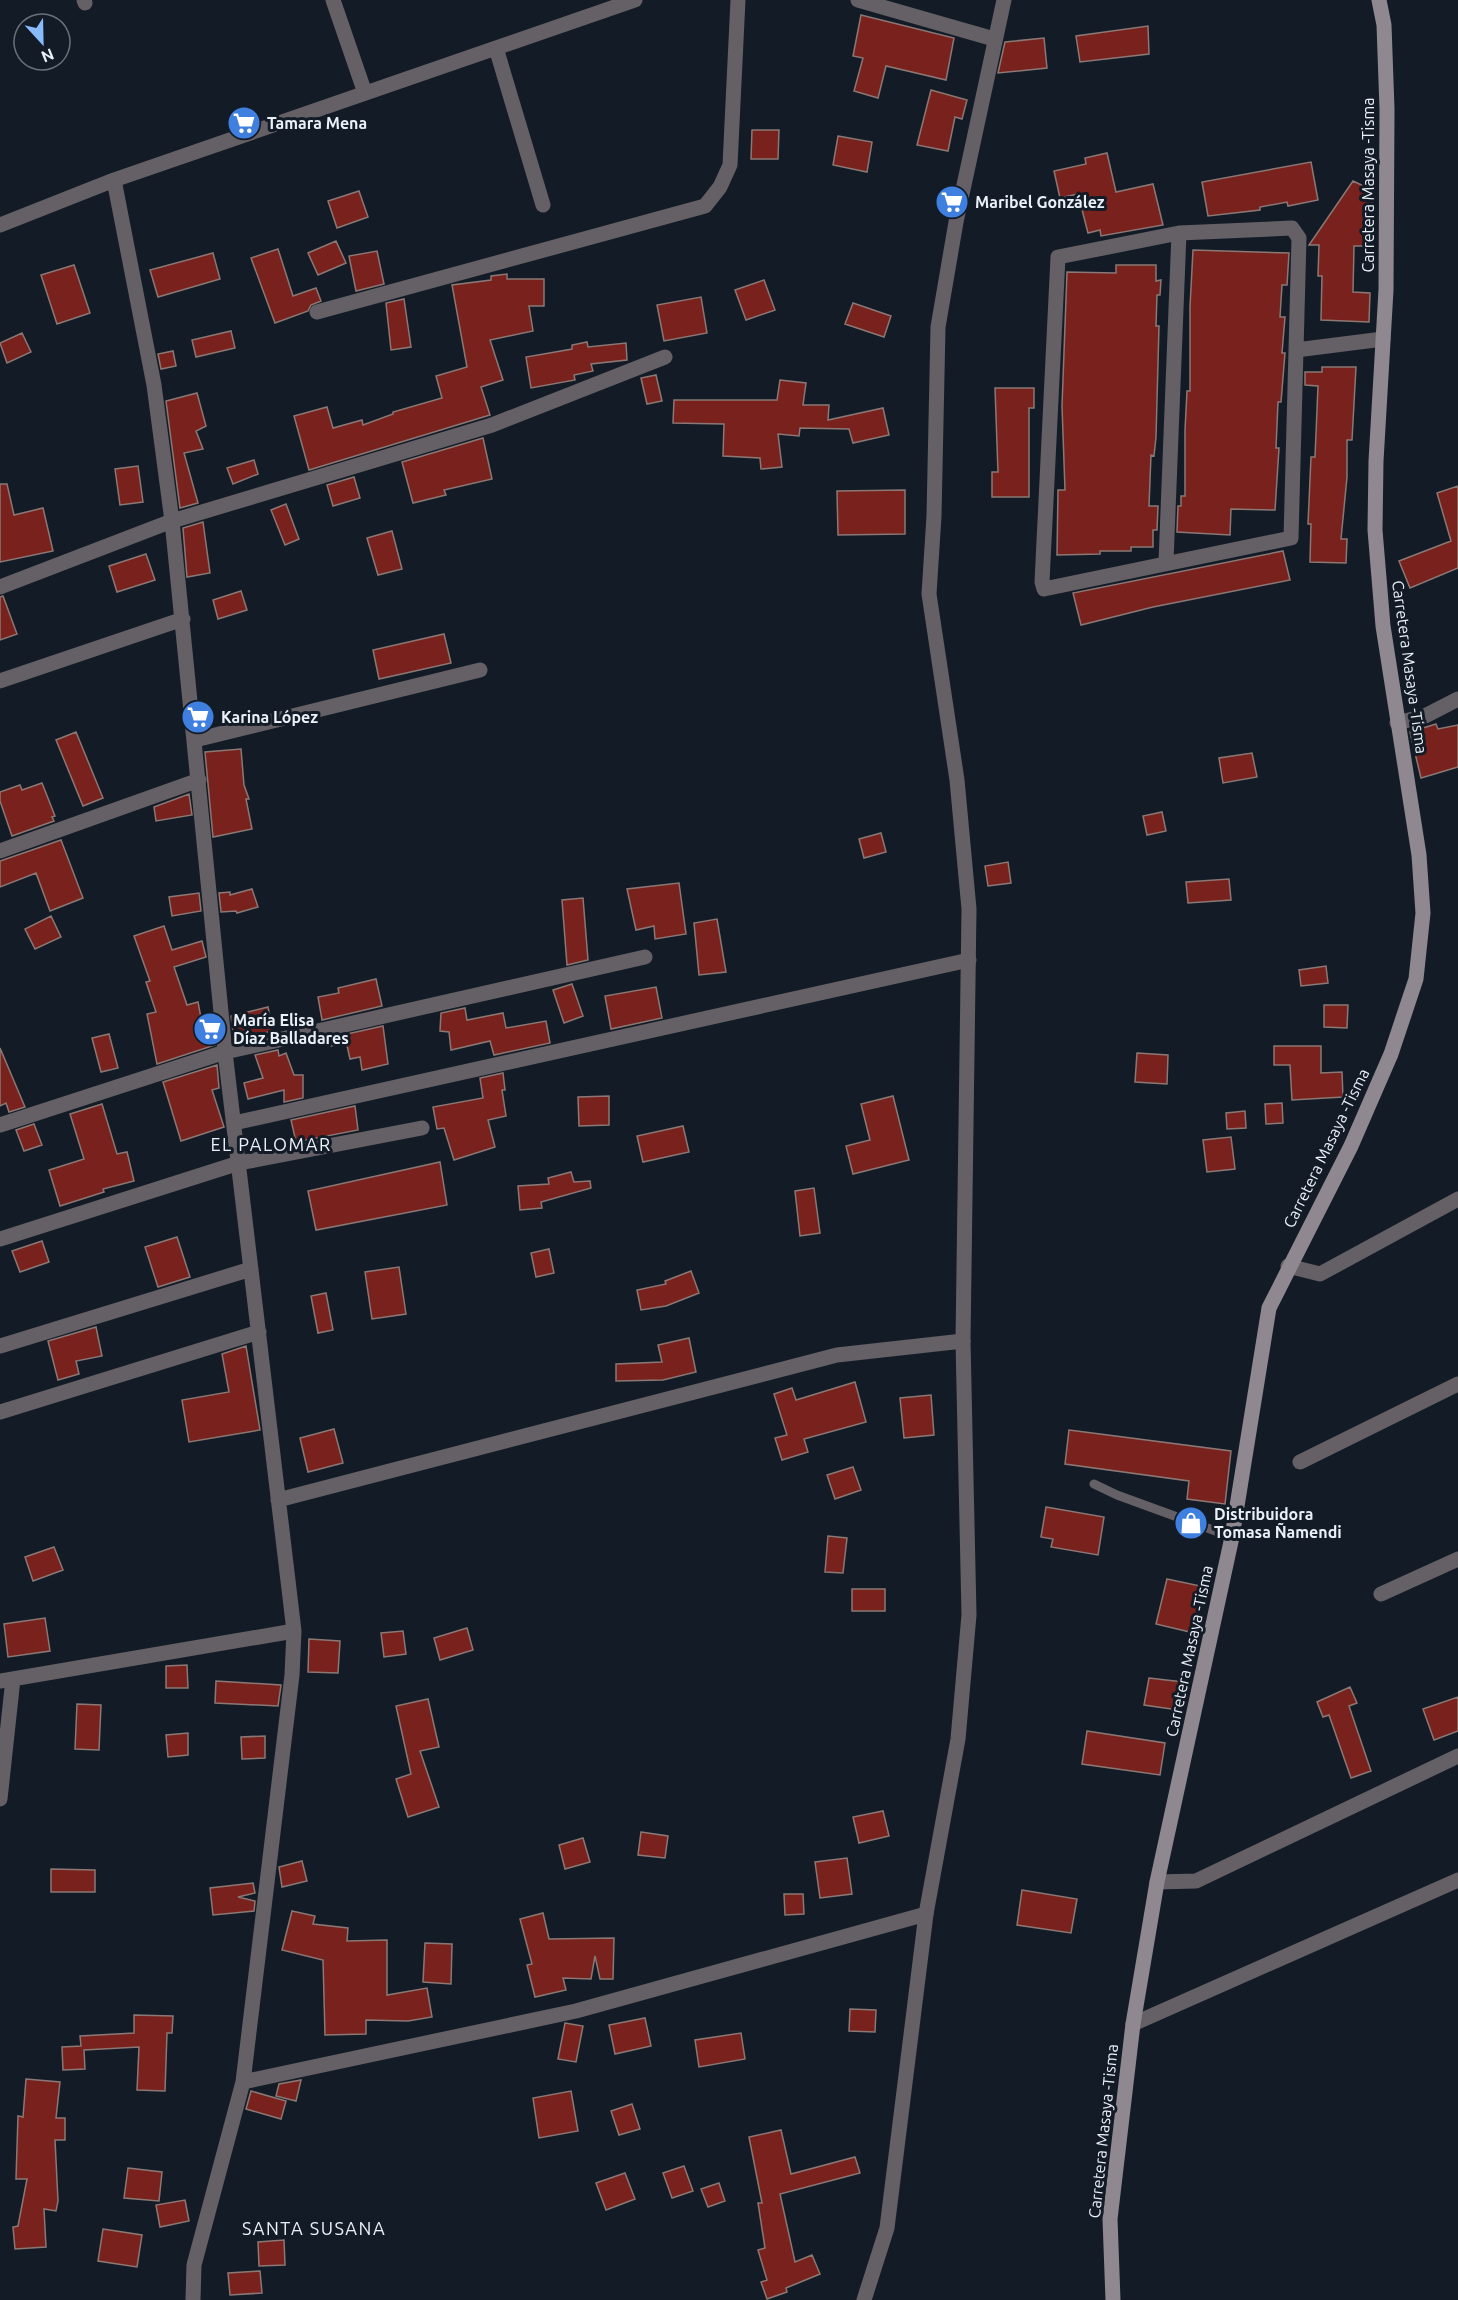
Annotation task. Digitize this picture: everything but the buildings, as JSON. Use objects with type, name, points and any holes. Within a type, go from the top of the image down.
[{"type":"main road","name":"Carretera Masaya -Tisma","points":[[1113,2300],[1110,2218],[1133,2024],[1156,1882],[1232,1537],[1269,1308],[1360,1126],[1391,1054],[1416,979],[1423,913],[1419,855],[1383,626],[1375,530],[1376,461],[1383,339],[1387,109],[1384,26],[1379,0]]},
{"type":"street","points":[[333,0],[365,93]]},
{"type":"street","points":[[0,225],[114,180],[634,0]]},
{"type":"street","points":[[317,312],[705,206],[720,187],[729,165],[738,0]]},
{"type":"street","points":[[858,0],[994,39]]},
{"type":"street","points":[[864,2300],[887,2228],[926,1914],[958,1739],[969,1615],[963,1341],[969,909],[957,780],[929,594],[934,516],[938,327],[956,222],[1004,0]]},
{"type":"street","points":[[496,48],[543,205]]},
{"type":"street","points":[[114,180],[154,385],[172,521],[225,1052],[294,1631],[292,1675],[243,2082],[194,2265],[193,2300]]},
{"type":"street","points":[[1292,228],[1299,238],[1291,538],[1166,562],[1048,591],[1042,582],[1058,257],[1179,233],[1292,228]]},
{"type":"street","points":[[1166,562],[1179,233]]},
{"type":"street","points":[[1296,350],[1383,339]]},
{"type":"street","points":[[0,587],[172,521],[492,425],[665,357]]},
{"type":"street","points":[[0,681],[183,619]]},
{"type":"street","points":[[195,740],[480,670]]},
{"type":"street","points":[[1397,723],[1425,716],[1458,699]]},
{"type":"street","points":[[0,850],[199,780]]},
{"type":"street","points":[[0,1125],[225,1052],[645,957]]},
{"type":"street","points":[[234,1123],[969,960]]},
{"type":"street","points":[[0,1239],[239,1163],[422,1128]]},
{"type":"street","points":[[1288,1266],[1320,1274],[1458,1198]]},
{"type":"street","points":[[0,1346],[251,1269]]},
{"type":"street","points":[[0,1412],[259,1332]]},
{"type":"street","points":[[278,1500],[837,1354],[963,1341]]},
{"type":"street","points":[[1300,1462],[1458,1384]]},
{"type":"street","points":[[1381,1594],[1458,1560]]},
{"type":"street","points":[[0,1799],[7,1680],[294,1631]]},
{"type":"street","points":[[1156,1882],[1196,1881],[1458,1756]]},
{"type":"street","points":[[1133,2024],[1458,1880]]},
{"type":"street","points":[[243,2082],[576,2011],[926,1914]]},
{"type":"lane","points":[[1094,1484],[1117,1495],[1232,1537]]},
{"type":"place","name":"Tamara Mena","points":[[244,123]]},
{"type":"place","name":"Maribel González","points":[[952,202]]},
{"type":"place","name":"Karina López","points":[[198,717]]},
{"type":"place","name":"María Elisa Díaz Balladares","points":[[210,1029]]},
{"type":"place","name":"Distribuidora Tomasa Ñamendi","points":[[1191,1523]]},
{"type":"district","name":"EL PALOMAR","points":[[271,1144]]},
{"type":"district","name":"SANTA SUSANA","points":[[314,2228]]}]
